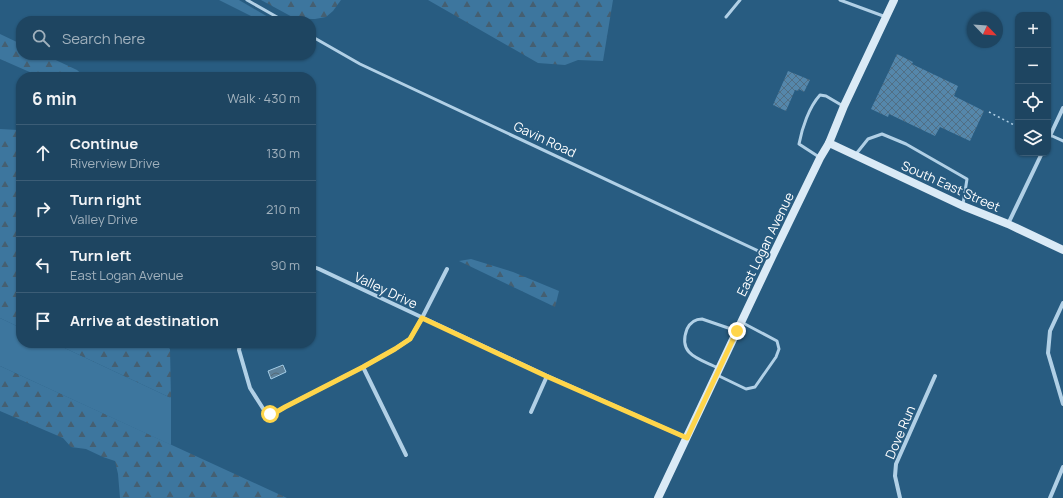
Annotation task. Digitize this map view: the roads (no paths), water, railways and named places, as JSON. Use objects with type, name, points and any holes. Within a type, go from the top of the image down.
[{"type":"street","name":"East Logan Avenue","points":[[658,498],[772,257],[820,158],[829,143],[844,106],[894,0]]},
{"type":"street","points":[[1051,133],[1063,108]]},
{"type":"street","name":"South East Street","points":[[829,143],[963,206],[1008,224],[1063,250]]},
{"type":"street","points":[[1008,224],[1041,156]]},
{"type":"street","name":"Valley Drive","points":[[316,268],[546,376],[687,438]]},
{"type":"street","points":[[240,348],[250,388],[264,410],[270,414],[273,414],[363,367],[410,339],[447,269]]},
{"type":"street","points":[[1063,303],[1050,331],[1048,353],[1063,404]]},
{"type":"street","points":[[363,367],[406,455]]},
{"type":"street","points":[[531,412],[546,376]]},
{"type":"street","name":"Dove Run","points":[[900,498],[895,476],[896,464],[935,376]]},
{"type":"street","points":[[1050,498],[1063,467]]},
{"type":"lane","points":[[246,0],[275,16]]},
{"type":"lane","points":[[726,17],[740,0]]},
{"type":"lane","points":[[840,0],[886,16]]},
{"type":"lane","name":"Gavin Road","points":[[316,39],[360,64],[772,257]]},
{"type":"lane","points":[[820,158],[800,144],[801,135],[811,108],[820,95],[826,96],[844,106]]},
{"type":"lane","points":[[855,155],[868,139],[882,134],[906,144],[967,179],[963,206]]},
{"type":"lane","points":[[1051,135],[1063,141]]},
{"type":"lane","points":[[737,331],[698,319],[693,321],[688,327],[685,345],[688,352],[746,389],[755,386],[780,349],[777,341],[741,322]]},
{"type":"water","points":[[283,365],[286,372],[271,379],[268,371]]}]
